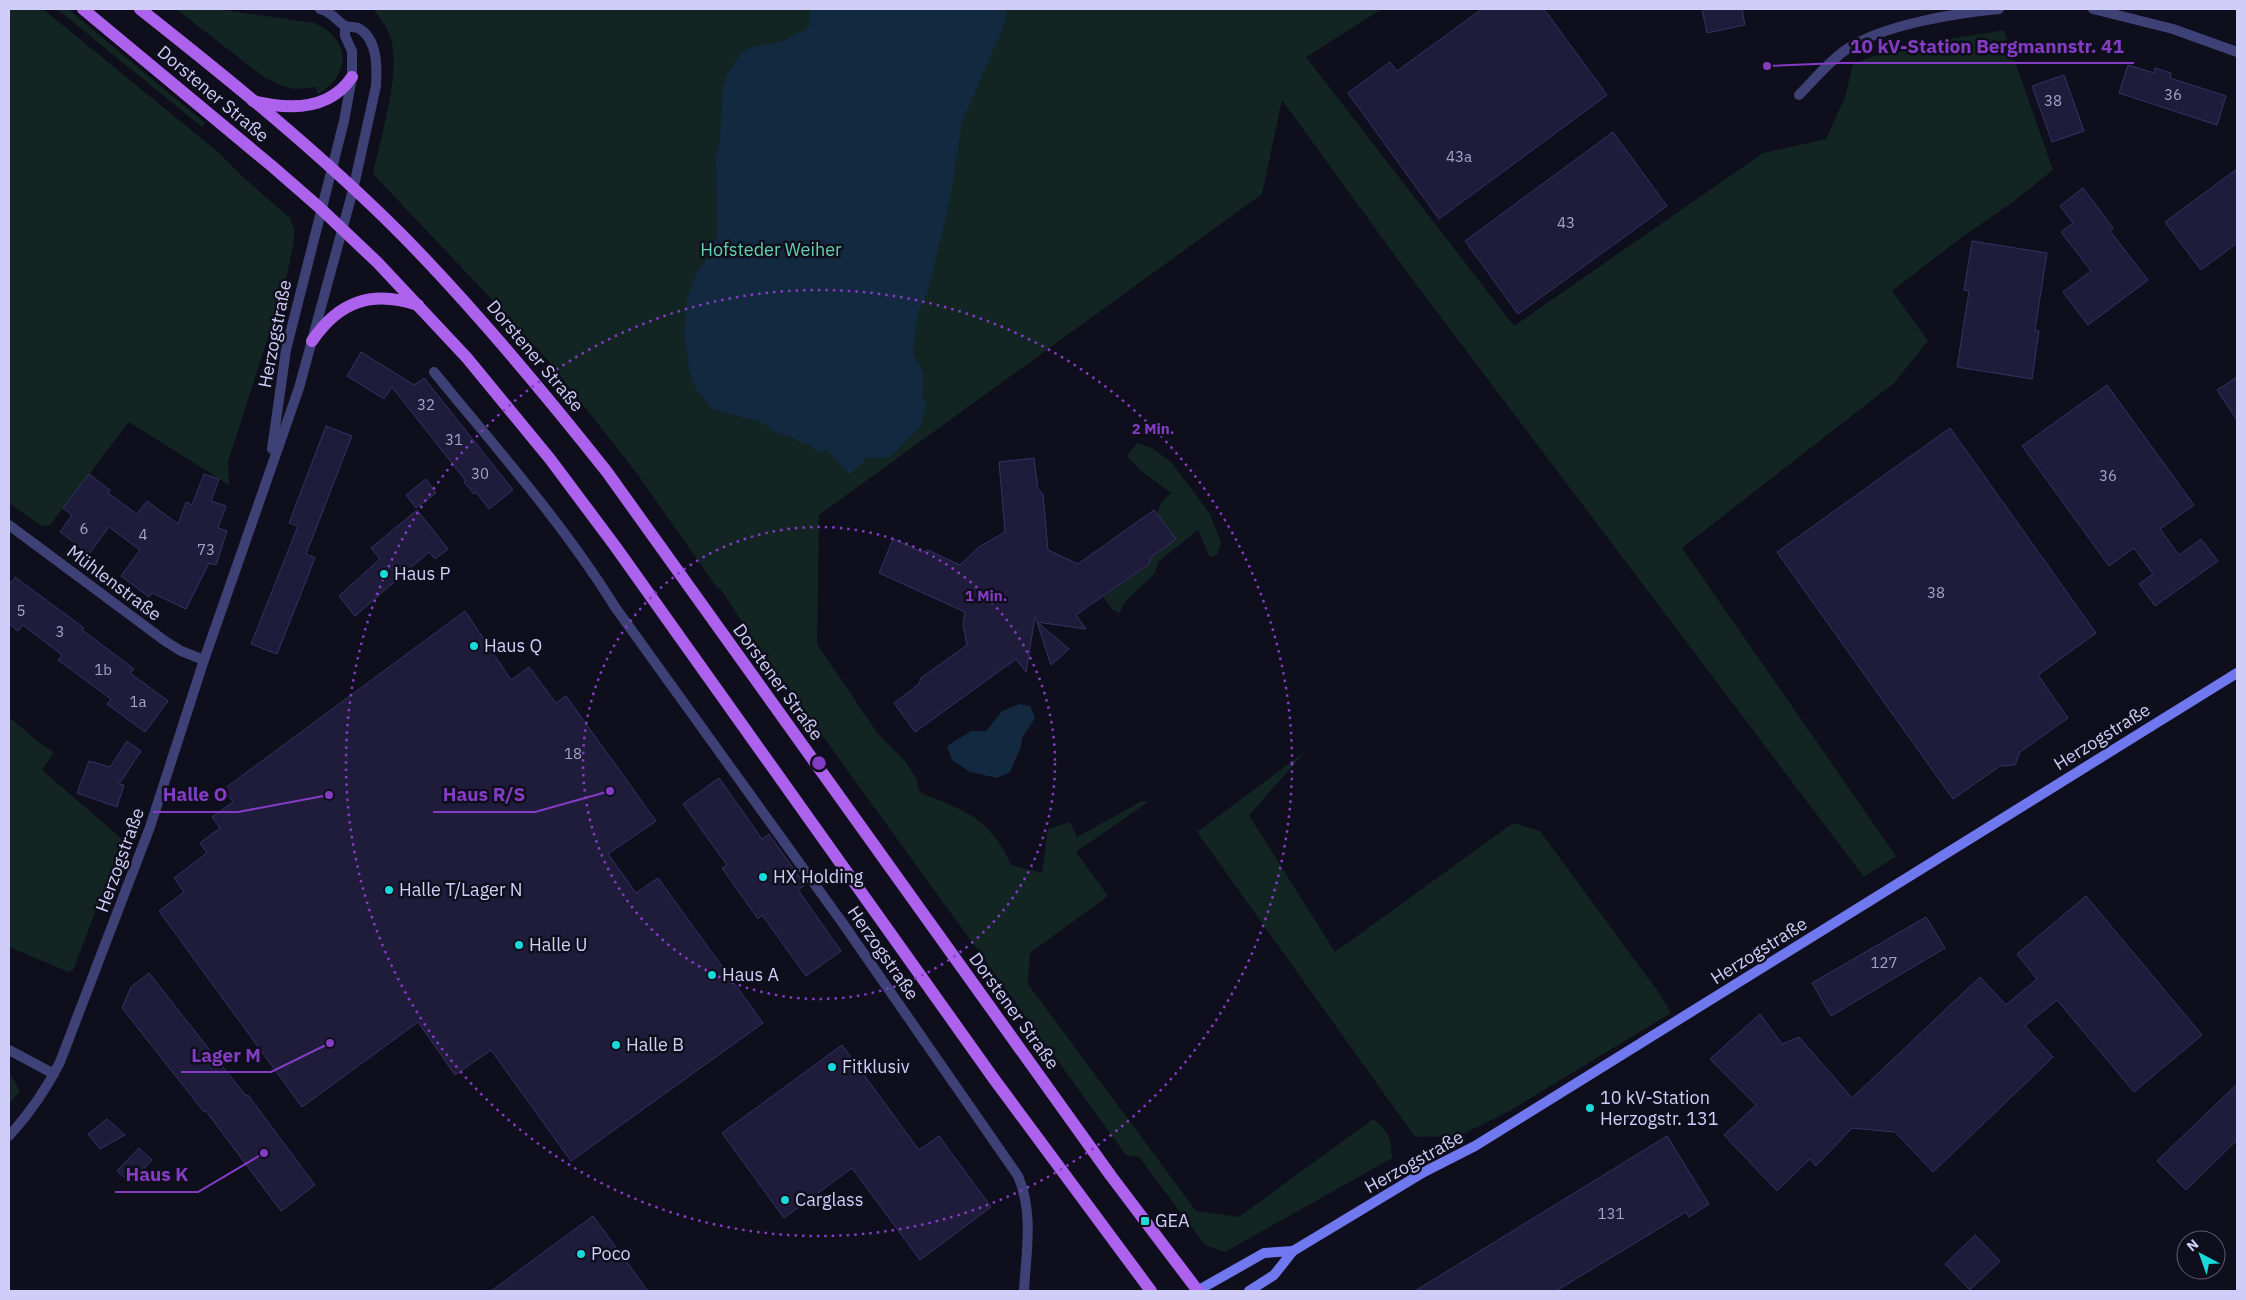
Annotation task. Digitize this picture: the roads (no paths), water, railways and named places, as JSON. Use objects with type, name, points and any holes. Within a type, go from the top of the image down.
[{"type":"main road","name":"Dorstener Straße","points":[[83,9],[343,229],[418,305],[497,394],[550,459],[615,546],[994,1079],[1151,1291]]},
{"type":"main road","name":"Dorstener Straße","points":[[140,9],[332,169],[400,234],[468,304],[545,393],[607,472],[1111,1176],[1197,1291]]},
{"type":"main road","points":[[251,100],[277,107],[314,104],[332,96],[347,84],[352,76]]},
{"type":"main road","points":[[312,340],[330,317],[343,309],[366,300],[386,298],[418,305]]},
{"type":"street","points":[[320,9],[328,11],[345,26],[358,28],[369,39],[377,68],[376,86],[343,229]]},
{"type":"street","points":[[1799,95],[1846,49],[1867,38],[1927,20],[1965,12],[1999,9]]},
{"type":"street","points":[[2093,9],[2173,29],[2237,52]]},
{"type":"street","points":[[320,208],[344,121],[352,76],[352,51],[346,36],[345,26]]},
{"type":"street","name":"Herzogstraße","points":[[270,467],[286,350],[320,208]]},
{"type":"street","name":"Herzogstraße","points":[[9,1136],[30,1113],[54,1074],[150,827],[204,660],[299,388],[343,229]]},
{"type":"street","name":"Herzogstraße","points":[[434,372],[554,521],[594,574],[615,607],[844,925],[1018,1176],[1023,1188],[1028,1224],[1024,1291]]},
{"type":"street","name":"Mühlenstraße","points":[[9,525],[165,641],[181,651],[204,660]]},
{"type":"street","name":"Herzogstraße","points":[[1249,1291],[1274,1275],[1293,1251],[1424,1172],[1475,1146],[2237,672]]},
{"type":"street","points":[[9,1050],[54,1074]]},
{"type":"street","name":"Herzogstraße","points":[[1197,1291],[1264,1253],[1293,1251]]},
{"type":"water","name":"Hofsteder Weiher","points":[[810,9],[1006,9],[1004,26],[962,122],[950,199],[928,291],[917,316],[913,354],[924,374],[922,393],[926,406],[920,427],[890,457],[867,458],[850,474],[826,450],[819,452],[809,445],[776,432],[760,422],[713,409],[696,389],[690,373],[684,335],[687,298],[696,274],[709,256],[717,236],[716,157],[720,140],[723,87],[728,73],[742,52],[755,46],[778,43],[809,28]]},
{"type":"water","points":[[1020,704],[1030,706],[1035,718],[1022,738],[1021,747],[1010,772],[997,778],[970,772],[952,760],[947,746],[971,731],[986,731],[1002,711]]},
{"type":"place","name":"10 kV-Station Bergmannstr. 41","points":[[1767,66]]},
{"type":"place","name":"Haus P","points":[[384,574]]},
{"type":"place","name":"Haus Q","points":[[474,646]]},
{"type":"place","name":"Haus R/S","points":[[610,791]]},
{"type":"place","name":"Halle O","points":[[329,795]]},
{"type":"place","name":"HX Holding","points":[[763,877]]},
{"type":"place","name":"Halle T/Lager N","points":[[389,890]]},
{"type":"place","name":"Halle U","points":[[519,945]]},
{"type":"place","name":"Haus A","points":[[712,975]]},
{"type":"place","name":"Lager M","points":[[330,1043]]},
{"type":"place","name":"Halle B","points":[[616,1045]]},
{"type":"place","name":"Fitklusiv","points":[[832,1067]]},
{"type":"place","name":"10 kV-Station Herzogstr. 131","points":[[1590,1108]]},
{"type":"place","name":"Haus K","points":[[264,1153]]},
{"type":"place","name":"Carglass","points":[[785,1200]]},
{"type":"place","name":"GEA","points":[[1145,1221]]},
{"type":"place","name":"Poco","points":[[581,1254]]}]
